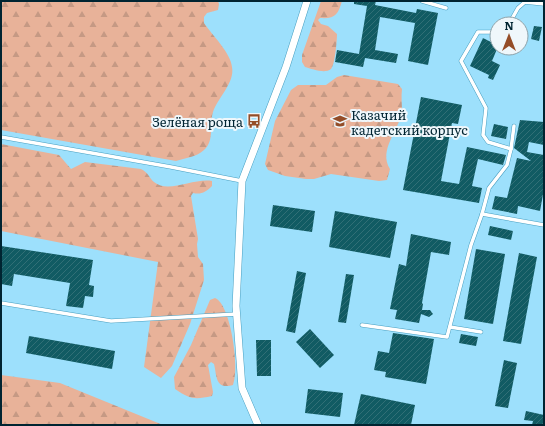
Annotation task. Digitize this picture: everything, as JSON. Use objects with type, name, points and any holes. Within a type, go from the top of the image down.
[{"type":"street","points":[[258,425],[242,388],[237,314],[242,181],[286,67],[307,1]]},
{"type":"lane","points":[[422,1],[446,8]]},
{"type":"lane","points":[[514,16],[518,8],[525,2],[544,4]]},
{"type":"lane","points":[[489,32],[478,32],[461,61],[486,108],[483,135],[488,142],[511,149]]},
{"type":"lane","points":[[362,325],[447,337],[470,245],[482,214],[489,188],[507,165],[514,126]]},
{"type":"lane","points":[[1,137],[242,181]]},
{"type":"lane","points":[[482,214],[544,225]]},
{"type":"lane","points":[[1,303],[111,321],[237,314]]},
{"type":"lane","points":[[450,326],[481,332]]},
{"type":"green space","points":[[1,1],[218,1],[218,10],[207,13],[204,17],[204,23],[221,44],[228,56],[231,62],[232,73],[229,84],[215,106],[212,116],[211,137],[207,146],[198,154],[176,161],[1,130]]},
{"type":"green space","points":[[321,1],[342,1],[339,10],[335,15],[329,18],[320,18],[318,20],[321,24],[328,26],[337,34],[334,63],[331,69],[325,71],[318,71],[305,67],[302,62],[302,55]]},
{"type":"green space","points":[[344,75],[398,84],[402,89],[402,112],[390,140],[386,155],[390,169],[387,180],[379,181],[331,174],[314,179],[306,179],[285,176],[268,170],[265,164],[275,121],[291,90],[298,85],[326,85],[337,77]]},
{"type":"green space","points":[[1,144],[59,155],[71,169],[85,162],[141,169],[146,172],[154,182],[160,185],[173,186],[212,181],[212,186],[208,190],[196,194],[193,193],[191,196],[198,239],[198,257],[203,264],[204,280],[190,324],[172,366],[161,378],[144,367],[158,262],[1,231]]},
{"type":"green space","points":[[215,298],[221,303],[230,324],[235,352],[235,377],[233,385],[223,386],[218,381],[214,364],[211,362],[208,365],[213,392],[212,396],[192,398],[175,389],[174,377],[191,345],[210,300]]},
{"type":"green space","points":[[1,375],[60,383],[163,425],[1,425]]},
{"type":"building","points":[[354,1],[376,1],[375,5],[416,13],[417,9],[438,13],[428,65],[408,61],[415,23],[380,17],[375,50],[398,54],[396,63],[365,58],[363,67],[335,62],[337,50],[359,54],[367,6],[354,4]]},
{"type":"building","points":[[534,26],[542,27],[539,41],[531,39]]},
{"type":"building","points":[[483,38],[489,41],[489,56],[494,56],[492,61],[500,65],[493,80],[488,78],[489,75],[470,66]]},
{"type":"building","points":[[421,97],[462,105],[458,124],[452,123],[441,181],[459,184],[467,147],[506,155],[503,165],[478,159],[472,186],[482,188],[479,203],[403,190]]},
{"type":"building","points":[[520,120],[544,122],[544,145],[529,142],[527,152],[544,155],[544,189],[540,211],[518,206],[517,214],[492,209],[495,196],[507,198],[517,158],[531,161],[514,148]]},
{"type":"building","points":[[494,124],[508,127],[506,139],[491,136]]},
{"type":"building","points":[[273,205],[315,211],[312,232],[270,226]]},
{"type":"building","points":[[335,211],[397,222],[390,258],[329,247]]},
{"type":"building","points":[[490,226],[513,231],[511,240],[488,235]]},
{"type":"building","points":[[411,234],[451,242],[449,255],[431,252],[422,310],[430,310],[433,314],[429,317],[421,314],[419,323],[395,319],[397,310],[390,309],[399,264],[406,266]]},
{"type":"building","points":[[1,246],[93,260],[89,285],[94,286],[93,297],[85,296],[83,308],[66,306],[70,283],[14,274],[12,286],[1,284]]},
{"type":"building","points":[[476,249],[505,254],[493,324],[464,319]]},
{"type":"building","points":[[519,253],[537,257],[521,344],[503,341]]},
{"type":"building","points":[[297,271],[306,273],[295,333],[286,331]]},
{"type":"building","points":[[346,274],[354,275],[346,323],[338,322]]},
{"type":"building","points":[[310,329],[334,355],[320,368],[296,342]]},
{"type":"building","points":[[393,333],[434,339],[426,384],[385,377],[386,372],[374,370],[378,351],[389,353]]},
{"type":"building","points":[[461,334],[478,337],[476,346],[459,343]]},
{"type":"building","points":[[29,336],[115,351],[112,369],[26,353]]},
{"type":"building","points":[[256,340],[271,340],[271,376],[257,376]]},
{"type":"building","points":[[504,360],[517,363],[508,408],[495,406]]},
{"type":"building","points":[[308,389],[343,393],[340,417],[305,413]]},
{"type":"building","points":[[361,394],[415,405],[411,425],[354,425]]},
{"type":"building","points":[[526,411],[544,415],[544,425],[532,425],[533,421],[524,420]]},
{"type":"place","name":"Зелёная роща","points":[[254,121]]},
{"type":"place","name":"Казачий кадетский корпус","points":[[340,121]]}]
